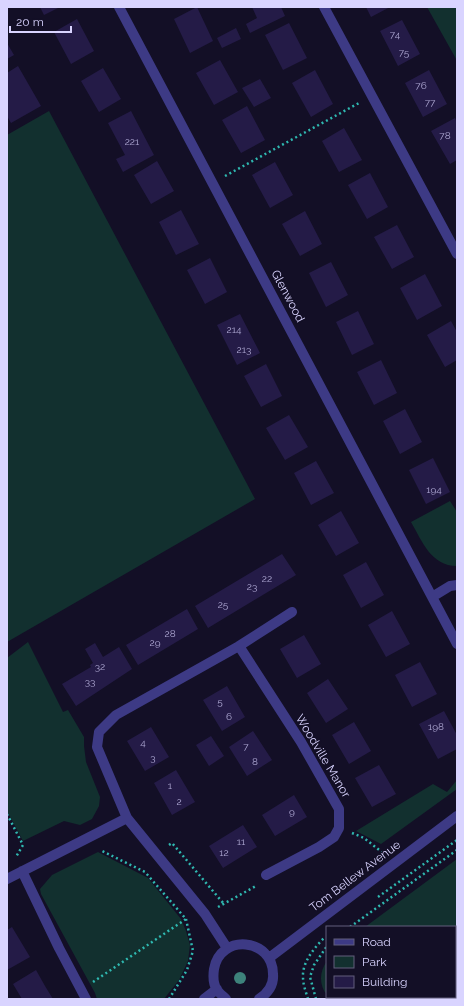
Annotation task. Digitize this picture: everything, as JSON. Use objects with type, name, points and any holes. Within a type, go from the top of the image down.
[{"type":"street","name":"Glenwood","points":[[119,7],[457,644]]},
{"type":"street","points":[[324,7],[457,254]]},
{"type":"street","points":[[432,597],[450,586],[457,585]]},
{"type":"street","points":[[227,948],[205,914],[127,818],[97,747],[99,732],[116,715],[239,646],[292,612]]},
{"type":"street","name":"Woodville Manor","points":[[239,646],[301,742],[340,809],[339,828]]},
{"type":"street","name":"Tom Bellew Avenue","points":[[269,958],[457,816]]},
{"type":"street","points":[[8,878],[127,818]]},
{"type":"street","points":[[266,875],[334,837],[339,828]]},
{"type":"street","points":[[22,871],[83,994]]},
{"type":"street","points":[[226,999],[217,989],[213,977],[215,962],[220,954],[227,948],[240,944],[254,946],[264,952],[269,958],[273,969],[273,978],[271,987],[266,997]]},
{"type":"street","points":[[204,999],[217,989]]},
{"type":"path","points":[[213,183],[372,96]]},
{"type":"path","points":[[7,814],[23,845],[13,863],[8,878]]},
{"type":"path","points":[[339,828],[364,838],[376,846],[393,863]]},
{"type":"path","points":[[372,901],[457,840]]},
{"type":"path","points":[[99,849],[145,872],[186,919],[194,951],[187,970],[169,999]]},
{"type":"path","points":[[351,926],[457,850]]},
{"type":"path","points":[[83,994],[186,919],[205,914],[256,887],[266,875]]},
{"type":"path","points":[[308,999],[303,976],[307,962],[315,948],[326,935]]},
{"type":"path","points":[[316,999],[310,977],[314,965],[326,947]]},
{"type":"green space","points":[[427,7],[457,7],[457,61],[455,57]]},
{"type":"green space","points":[[49,111],[255,499],[7,642],[7,135]]},
{"type":"green space","points":[[450,501],[457,512],[457,566],[440,562],[434,557],[428,551],[411,522]]},
{"type":"green space","points":[[28,642],[63,712],[68,710],[84,737],[86,762],[100,797],[99,806],[92,819],[80,825],[64,821],[23,841],[7,811],[7,658]]},
{"type":"green space","points":[[457,780],[457,789],[381,844],[356,831],[433,784],[447,792]]},
{"type":"green space","points":[[98,852],[148,878],[181,919],[190,945],[188,961],[179,980],[164,999],[97,999],[41,894],[40,889],[52,875]]},
{"type":"green space","points":[[457,859],[457,980],[456,926],[366,926]]},
{"type":"green space","points":[[326,962],[326,994],[321,983],[321,974]]},
{"type":"green space","points":[[330,998],[417,998],[414,999]]},
{"type":"building","points":[[40,7],[60,7],[44,15]]},
{"type":"building","points":[[197,7],[213,41],[190,53],[174,19]]},
{"type":"building","points":[[252,7],[281,7],[285,16],[250,33],[246,24],[257,18]]},
{"type":"building","points":[[366,7],[390,7],[371,17]]},
{"type":"building","points":[[77,19],[94,51],[71,64],[54,32]]},
{"type":"building","points":[[402,20],[420,54],[398,66],[380,31]]},
{"type":"building","points":[[289,23],[307,58],[283,70],[265,35]]},
{"type":"building","points":[[236,28],[241,39],[222,48],[217,38]]},
{"type":"building","points":[[7,43],[14,55],[7,59]]},
{"type":"building","points":[[220,60],[238,92],[214,105],[196,73]]},
{"type":"building","points":[[18,66],[41,106],[11,123],[7,116],[7,73]]},
{"type":"building","points":[[103,68],[121,99],[99,112],[81,81]]},
{"type":"building","points":[[315,70],[333,104],[311,117],[292,83]]},
{"type":"building","points":[[429,70],[447,104],[423,117],[405,83]]},
{"type":"building","points":[[260,79],[271,98],[254,107],[242,88]]},
{"type":"building","points":[[247,106],[265,140],[241,153],[222,120]]},
{"type":"building","points":[[131,111],[154,155],[123,172],[116,159],[125,155],[108,123]]},
{"type":"building","points":[[455,118],[457,123],[457,160],[450,164],[431,131]]},
{"type":"building","points":[[344,128],[362,160],[339,172],[322,141]]},
{"type":"building","points":[[157,161],[174,191],[151,204],[134,175]]},
{"type":"building","points":[[275,162],[293,195],[270,208],[252,175]]},
{"type":"building","points":[[370,173],[388,207],[367,219],[348,185]]},
{"type":"building","points":[[181,210],[199,244],[176,255],[159,222]]},
{"type":"building","points":[[305,211],[322,244],[300,256],[282,224]]},
{"type":"building","points":[[397,225],[414,257],[392,269],[374,237]]},
{"type":"building","points":[[210,258],[227,292],[205,304],[187,270]]},
{"type":"building","points":[[331,262],[348,295],[326,307],[309,273]]},
{"type":"building","points":[[425,274],[442,306],[417,320],[400,288]]},
{"type":"building","points":[[358,311],[374,344],[352,355],[336,322]]},
{"type":"building","points":[[240,314],[260,353],[237,365],[217,325]]},
{"type":"building","points":[[451,321],[457,332],[457,360],[445,367],[427,335]]},
{"type":"building","points":[[381,360],[397,393],[374,405],[357,372]]},
{"type":"building","points":[[266,364],[282,396],[261,407],[244,376]]},
{"type":"building","points":[[405,409],[422,442],[400,454],[383,421]]},
{"type":"building","points":[[289,415],[308,447],[285,460],[266,428]]},
{"type":"building","points":[[433,458],[450,492],[426,504],[409,470]]},
{"type":"building","points":[[316,461],[334,493],[311,505],[294,473]]},
{"type":"building","points":[[341,511],[359,543],[336,556],[318,525]]},
{"type":"building","points":[[282,554],[296,575],[208,628],[195,606]]},
{"type":"building","points":[[366,562],[384,595],[361,608],[343,575]]},
{"type":"building","points":[[187,609],[198,629],[138,665],[126,645]]},
{"type":"building","points":[[392,611],[410,644],[386,657],[368,625]]},
{"type":"building","points":[[304,635],[321,664],[297,678],[280,649]]},
{"type":"building","points":[[95,643],[103,657],[119,647],[132,669],[76,706],[62,684],[91,667],[90,665],[93,663],[85,649]]},
{"type":"building","points":[[420,662],[437,694],[412,707],[395,675]]},
{"type":"building","points":[[328,679],[348,709],[326,723],[307,693]]},
{"type":"building","points":[[227,686],[245,717],[222,731],[203,700]]},
{"type":"building","points":[[444,711],[457,735],[457,749],[438,759],[419,724]]},
{"type":"building","points":[[354,722],[371,751],[349,764],[332,735]]},
{"type":"building","points":[[151,727],[169,757],[145,771],[127,741]]},
{"type":"building","points":[[253,731],[272,760],[247,776],[229,747]]},
{"type":"building","points":[[211,736],[224,756],[209,766],[196,745]]},
{"type":"building","points":[[379,765],[396,794],[372,807],[355,778]]},
{"type":"building","points":[[176,770],[195,802],[172,815],[154,783]]},
{"type":"building","points":[[294,795],[307,817],[275,836],[262,815]]},
{"type":"building","points":[[243,825],[257,847],[223,868],[209,846]]},
{"type":"building","points":[[12,927],[30,957],[7,970],[7,930]]},
{"type":"building","points":[[36,970],[53,999],[22,999],[13,984]]}]
